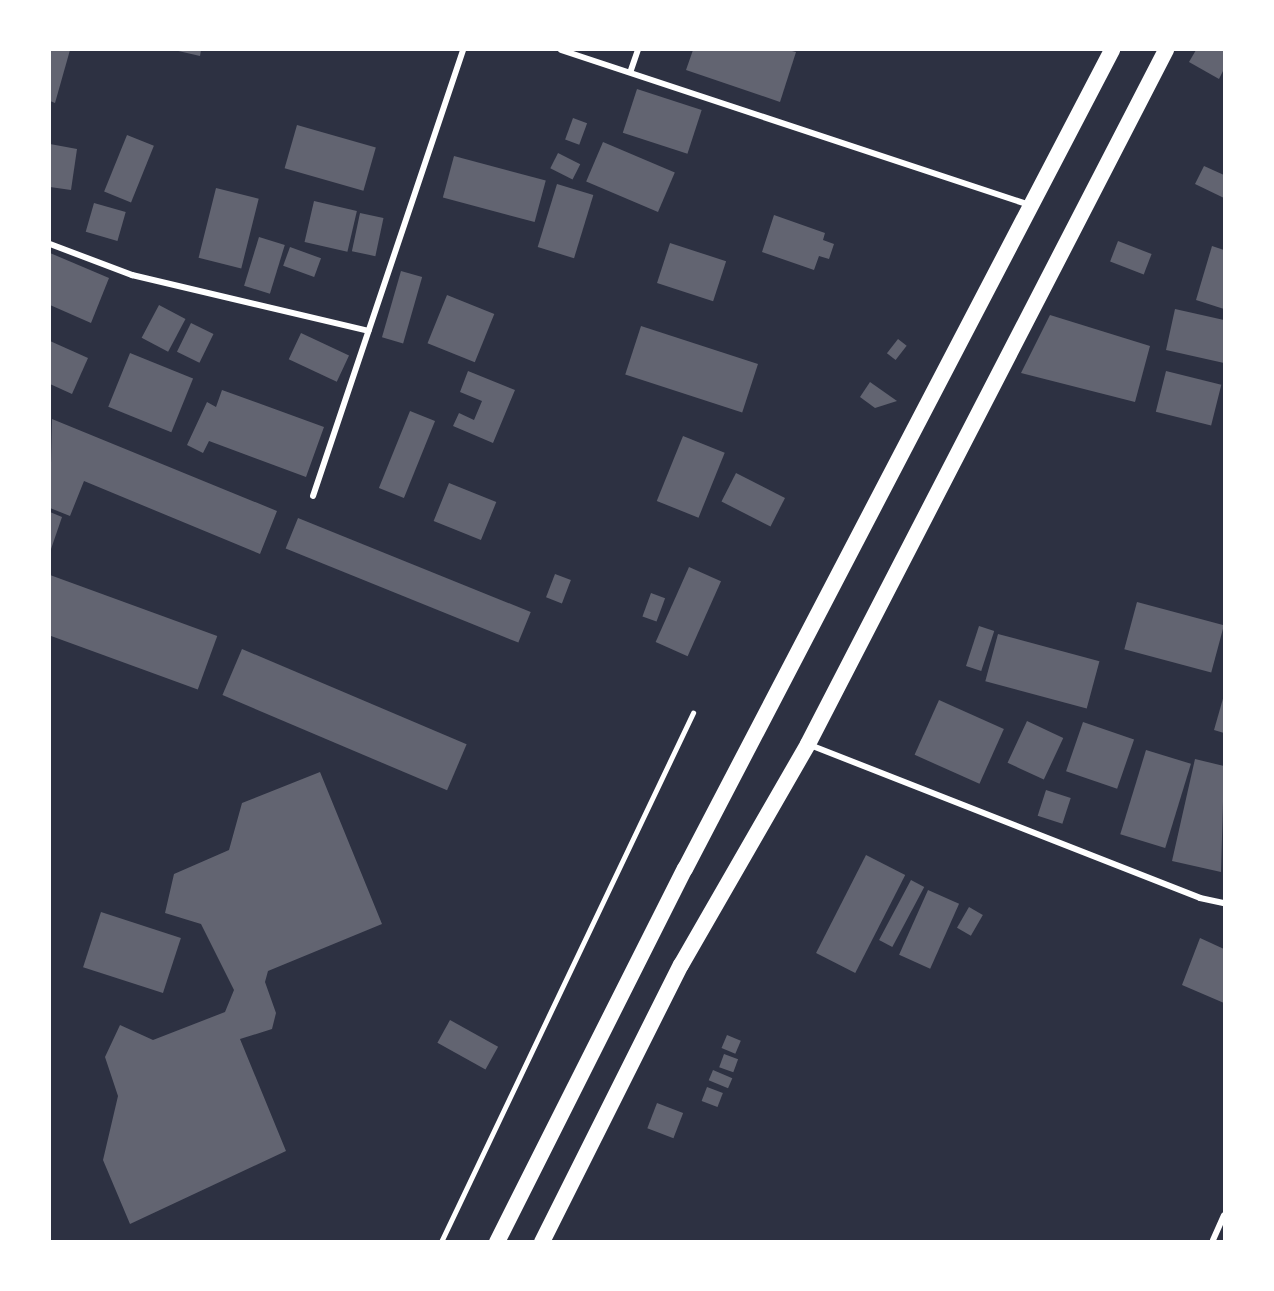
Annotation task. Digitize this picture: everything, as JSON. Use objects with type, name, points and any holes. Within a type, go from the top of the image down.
[{"type":"highway","points":[[497,1242],[685,869],[1112,50]]},
{"type":"highway","points":[[542,1242],[681,965],[808,744],[1166,50]]},
{"type":"street","points":[[313,496],[463,50]]},
{"type":"street","points":[[561,50],[631,70],[1032,205]]},
{"type":"street","points":[[631,70],[638,50]]},
{"type":"street","points":[[50,244],[132,275],[368,331]]},
{"type":"street","points":[[808,744],[1200,898],[1224,903]]},
{"type":"street","points":[[1214,1241],[1224,1215]]},
{"type":"lane","points":[[441,1242],[693,713]]},
{"type":"building","points":[[50,50],[70,50],[55,103],[50,101]]},
{"type":"building","points":[[174,50],[201,50],[200,56]]},
{"type":"building","points":[[693,50],[788,50],[796,52],[780,102],[686,70]]},
{"type":"building","points":[[1196,50],[1224,50],[1224,69],[1219,79],[1189,62]]},
{"type":"building","points":[[637,89],[702,110],[687,154],[623,133]]},
{"type":"building","points":[[573,118],[587,123],[579,145],[565,140]]},
{"type":"building","points":[[297,125],[376,148],[363,191],[285,168]]},
{"type":"building","points":[[127,135],[154,146],[131,202],[104,192]]},
{"type":"building","points":[[603,142],[675,172],[658,212],[586,182]]},
{"type":"building","points":[[50,144],[77,149],[71,190],[50,187]]},
{"type":"building","points":[[558,153],[580,164],[573,179],[550,168]]},
{"type":"building","points":[[454,156],[546,181],[535,222],[443,198]]},
{"type":"building","points":[[1204,166],[1224,175],[1224,198],[1195,184]]},
{"type":"building","points":[[557,184],[593,195],[574,258],[538,247]]},
{"type":"building","points":[[216,188],[259,199],[241,269],[199,258]]},
{"type":"building","points":[[314,201],[357,211],[347,252],[305,242]]},
{"type":"building","points":[[94,203],[126,212],[117,241],[86,232]]},
{"type":"building","points":[[360,213],[383,218],[375,256],[352,251]]},
{"type":"building","points":[[774,215],[825,233],[823,240],[834,244],[829,259],[819,256],[814,270],[762,252]]},
{"type":"building","points":[[259,237],[285,245],[270,294],[244,286]]},
{"type":"building","points":[[1118,241],[1152,254],[1144,274],[1110,262]]},
{"type":"building","points":[[670,243],[726,261],[713,301],[657,283]]},
{"type":"building","points":[[1212,246],[1224,250],[1224,309],[1196,300]]},
{"type":"building","points":[[290,247],[321,258],[314,277],[283,266]]},
{"type":"building","points":[[50,253],[109,278],[91,323],[50,305]]},
{"type":"building","points":[[401,271],[422,277],[403,343],[382,337]]},
{"type":"building","points":[[447,295],[494,314],[475,362],[428,343]]},
{"type":"building","points":[[159,305],[185,319],[168,352],[142,338]]},
{"type":"building","points":[[1175,309],[1224,320],[1224,363],[1166,350]]},
{"type":"building","points":[[1050,315],[1150,346],[1135,402],[1021,373]]},
{"type":"building","points":[[191,323],[213,334],[199,363],[177,352]]},
{"type":"building","points":[[641,326],[758,364],[742,413],[625,375]]},
{"type":"building","points":[[301,333],[349,355],[337,382],[289,359]]},
{"type":"building","points":[[898,339],[907,346],[896,360],[887,353]]},
{"type":"building","points":[[50,341],[88,358],[72,394],[50,384]]},
{"type":"building","points":[[130,353],[193,378],[171,432],[108,407]]},
{"type":"building","points":[[468,371],[515,390],[493,443],[453,426],[459,413],[474,420],[482,401],[460,392]]},
{"type":"building","points":[[1166,371],[1221,385],[1211,426],[1156,412]]},
{"type":"building","points":[[870,382],[897,401],[875,408],[860,397]]},
{"type":"building","points":[[222,390],[324,427],[306,477],[209,441],[203,453],[187,445],[207,402],[216,407]]},
{"type":"building","points":[[410,411],[435,421],[404,498],[379,488]]},
{"type":"building","points":[[52,419],[277,511],[260,554],[84,481],[70,516],[50,508]]},
{"type":"building","points":[[683,436],[725,453],[699,518],[657,501]]},
{"type":"building","points":[[736,473],[785,498],[770,526],[721,502]]},
{"type":"building","points":[[449,483],[496,502],[481,540],[434,521]]},
{"type":"building","points":[[50,512],[62,517],[50,552]]},
{"type":"building","points":[[298,518],[531,612],[518,643],[286,549]]},
{"type":"building","points":[[689,567],[721,581],[688,656],[656,642]]},
{"type":"building","points":[[555,574],[571,580],[562,603],[546,597]]},
{"type":"building","points":[[50,575],[217,636],[198,689],[50,636]]},
{"type":"building","points":[[651,593],[665,598],[657,622],[642,616]]},
{"type":"building","points":[[1137,602],[1224,625],[1211,673],[1124,649]]},
{"type":"building","points":[[979,626],[994,631],[981,671],[966,666]]},
{"type":"building","points":[[998,634],[1099,661],[1087,709],[985,681]]},
{"type":"building","points":[[242,649],[467,744],[447,790],[222,695]]},
{"type":"building","points":[[1224,695],[1224,733],[1214,730]]},
{"type":"building","points":[[939,700],[1004,729],[979,784],[915,755]]},
{"type":"building","points":[[1027,721],[1063,738],[1044,780],[1008,763]]},
{"type":"building","points":[[1083,722],[1134,740],[1117,789],[1066,771]]},
{"type":"building","points":[[1146,750],[1191,764],[1165,848],[1120,834]]},
{"type":"building","points":[[1195,759],[1224,766],[1221,872],[1172,861]]},
{"type":"building","points":[[320,772],[382,924],[268,971],[265,982],[276,1013],[272,1029],[240,1039],[286,1151],[130,1224],[103,1160],[118,1096],[105,1057],[120,1025],[153,1040],[225,1012],[234,990],[201,924],[165,913],[174,874],[229,850],[242,803]]},
{"type":"building","points":[[1046,790],[1071,798],[1062,824],[1038,816]]},
{"type":"building","points":[[866,855],[905,875],[855,973],[816,953]]},
{"type":"building","points":[[911,880],[924,887],[892,947],[879,940]]},
{"type":"building","points":[[928,890],[959,904],[930,969],[899,955]]},
{"type":"building","points":[[969,907],[983,915],[971,936],[957,928]]},
{"type":"building","points":[[101,912],[181,938],[163,993],[83,967]]},
{"type":"building","points":[[1200,938],[1224,949],[1224,1003],[1182,985]]},
{"type":"building","points":[[450,1020],[498,1047],[485,1069],[437,1043]]},
{"type":"building","points":[[727,1035],[741,1041],[735,1054],[722,1048]]},
{"type":"building","points":[[724,1054],[738,1059],[733,1072],[719,1067]]},
{"type":"building","points":[[713,1070],[732,1078],[728,1088],[709,1080]]},
{"type":"building","points":[[707,1087],[723,1093],[717,1107],[702,1101]]},
{"type":"building","points":[[657,1103],[683,1113],[673,1138],[647,1128]]}]
